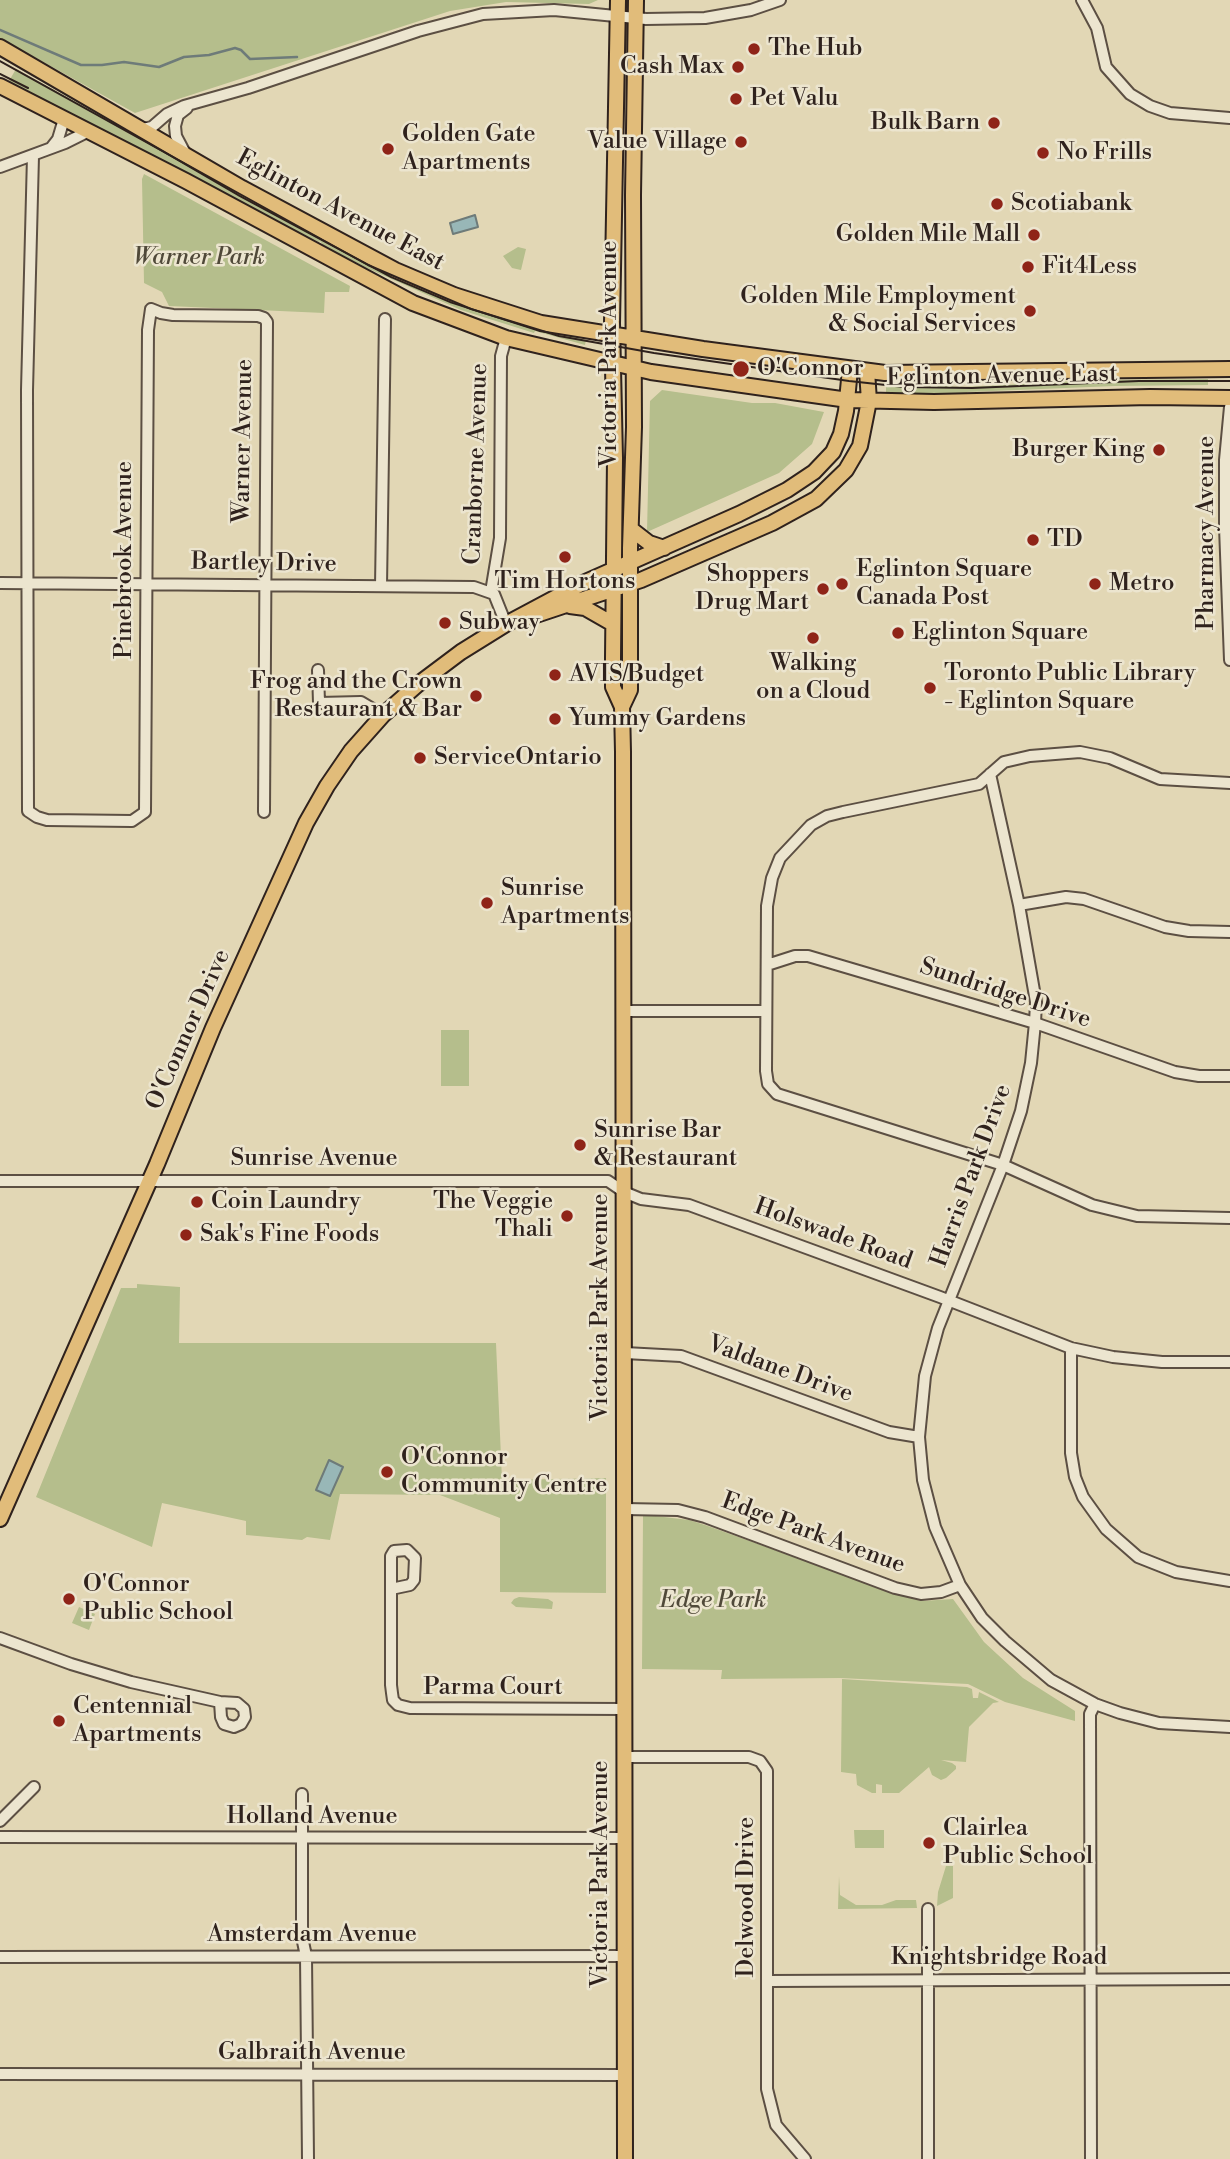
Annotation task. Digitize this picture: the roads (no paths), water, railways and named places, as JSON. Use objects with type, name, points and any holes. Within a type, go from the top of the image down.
[{"type":"main road","name":"Victoria Park Avenue","points":[[618,0],[612,335],[613,687],[622,707],[625,2159]]},
{"type":"main road","name":"Victoria Park Avenue","points":[[622,707],[630,690],[636,0]]},
{"type":"main road","name":"Eglinton Avenue East","points":[[0,47],[307,223],[395,270],[484,306],[541,323],[885,373],[1230,369]]},
{"type":"main road","name":"Eglinton Avenue East","points":[[0,86],[412,303],[506,338],[634,369],[848,400],[1230,398]]},
{"type":"main road","points":[[614,570],[740,514],[787,490],[814,472],[828,458],[841,434],[848,400],[850,369]]},
{"type":"main road","points":[[614,591],[772,523],[806,506],[827,491],[856,454],[864,431],[869,401],[867,371]]},
{"type":"main road","points":[[631,529],[649,543],[664,548]]},
{"type":"main road","name":"O'Connor Drive","points":[[0,1519],[5,1492],[150,1180],[213,1028],[306,823],[327,786],[351,751],[383,715],[424,679],[506,624],[551,598],[614,570]]},
{"type":"main road","points":[[630,614],[645,587],[664,570]]},
{"type":"main road","name":"O'Connor Drive","points":[[506,624],[614,591]]},
{"type":"main road","points":[[565,606],[585,608],[613,624]]},
{"type":"street","points":[[143,129],[152,127],[178,108],[418,31],[483,14],[554,10],[635,18],[719,17],[780,0]]},
{"type":"street","points":[[1082,0],[1097,29],[1106,67],[1130,94],[1150,107],[1170,113],[1230,118]]},
{"type":"street","points":[[185,153],[176,136],[176,122],[182,111],[192,105]]},
{"type":"street","points":[[51,148],[58,139],[64,118]]},
{"type":"street","points":[[0,167],[33,156],[89,131]]},
{"type":"street","points":[[28,584],[27,390],[33,156]]},
{"type":"street","name":"Pinebrook Avenue","points":[[28,584],[28,811],[47,820],[132,821],[145,812],[148,330],[152,309]]},
{"type":"street","name":"Warner Avenue","points":[[152,309],[173,315],[258,316],[267,322],[264,812]]},
{"type":"street","points":[[381,586],[385,319]]},
{"type":"street","name":"Cranborne Avenue","points":[[491,592],[500,538],[501,356],[506,338]]},
{"type":"street","name":"Pharmacy Avenue","points":[[1230,407],[1225,460],[1230,660]]},
{"type":"street","name":"Bartley Drive","points":[[0,583],[474,587],[491,592]]},
{"type":"street","points":[[491,592],[499,603],[506,624]]},
{"type":"street","points":[[318,670],[319,703],[360,702],[383,715]]},
{"type":"street","points":[[1230,783],[1160,779],[1110,758],[1080,752],[1030,755],[1004,762],[975,785],[827,816],[803,832],[780,858],[772,878],[767,906],[766,1011],[766,1071],[768,1084],[777,1094],[1003,1165],[1092,1205],[1114,1212],[1137,1216],[1230,1218]]},
{"type":"street","name":"Harris Park Drive","points":[[960,1585],[935,1527],[923,1480],[919,1437],[925,1376],[938,1328],[1003,1165],[1028,1087],[1035,1023],[1035,1002],[1019,905],[990,774]]},
{"type":"street","points":[[1019,905],[1066,897],[1084,899],[1165,927],[1189,931],[1230,932]]},
{"type":"street","name":"Sundridge Drive","points":[[767,965],[795,956],[808,956],[1035,1023],[1175,1072],[1199,1076],[1230,1076]]},
{"type":"street","points":[[623,1011],[766,1011]]},
{"type":"street","name":"Sunrise Avenue","points":[[0,1181],[595,1180],[608,1181],[624,1192]]},
{"type":"street","name":"Holswade Road","points":[[624,1192],[641,1199],[689,1205],[1071,1348],[1113,1357],[1162,1362],[1230,1362]]},
{"type":"street","points":[[1071,1348],[1071,1453],[1074,1477],[1083,1497],[1105,1529],[1138,1557],[1176,1572],[1230,1581]]},
{"type":"street","name":"Valdane Drive","points":[[625,1353],[681,1356],[889,1432],[919,1437]]},
{"type":"street","name":"Edge Park Avenue","points":[[625,1509],[678,1510],[705,1517],[895,1588],[921,1594],[941,1592],[960,1585]]},
{"type":"street","points":[[960,1585],[982,1618],[1005,1641],[1051,1680],[1095,1704],[1159,1723],[1230,1727]]},
{"type":"street","name":"Parma Court","points":[[391,1589],[391,1693],[398,1705],[410,1709],[624,1709]]},
{"type":"street","points":[[0,1638],[131,1682],[220,1702]]},
{"type":"street","points":[[1091,2159],[1090,1714],[1095,1704]]},
{"type":"street","name":"Delwood Drive","points":[[624,1757],[749,1757],[760,1761],[764,1766],[767,1777],[769,2101],[776,2125],[805,2159]]},
{"type":"street","points":[[0,1821],[34,1787]]},
{"type":"street","points":[[302,1794],[302,1937],[306,1956],[308,2159]]},
{"type":"street","name":"Holland Avenue","points":[[0,1837],[623,1838]]},
{"type":"street","points":[[928,1909],[928,2159]]},
{"type":"street","name":"Amsterdam Avenue","points":[[0,1957],[624,1956]]},
{"type":"street","name":"Knightsbridge Road","points":[[769,1981],[1230,1979]]},
{"type":"street","name":"Galbraith Avenue","points":[[0,2074],[624,2075]]},
{"type":"water","points":[[475,215],[478,227],[453,234],[450,223]]},
{"type":"water","points":[[329,1460],[343,1467],[330,1496],[316,1490]]},
{"type":"waterway","points":[[0,30],[81,65],[124,62],[159,67],[184,57],[209,55],[235,48],[250,59],[297,57]]},
{"type":"tram line","points":[[0,61],[368,265],[471,309],[559,336],[654,353],[904,387],[972,388],[1139,381],[1230,381]]},
{"type":"tram line","points":[[0,74],[28,88]]},
{"type":"place","name":"The Hub","points":[[754,49]]},
{"type":"place","name":"Cash Max","points":[[738,67]]},
{"type":"place","name":"Pet Valu","points":[[736,99]]},
{"type":"place","name":"Bulk Barn","points":[[994,123]]},
{"type":"place","name":"Value Village","points":[[741,142]]},
{"type":"place","name":"Golden Gate Apartments","points":[[388,149]]},
{"type":"place","name":"No Frills","points":[[1043,153]]},
{"type":"place","name":"Scotiabank","points":[[997,204]]},
{"type":"place","name":"Golden Mile Mall","points":[[1034,235]]},
{"type":"place","name":"Fit4Less","points":[[1028,267]]},
{"type":"place","name":"Golden Mile Employment & Social Services","points":[[1030,311]]},
{"type":"place","name":"O'Connor","points":[[741,369]]},
{"type":"place","name":"Burger King","points":[[1159,450]]},
{"type":"place","name":"TD","points":[[1033,540]]},
{"type":"place","name":"Tim Hortons","points":[[565,557]]},
{"type":"place","name":"Eglinton Square Canada Post","points":[[842,584]]},
{"type":"place","name":"Metro","points":[[1095,584]]},
{"type":"place","name":"Shoppers Drug Mart","points":[[823,589]]},
{"type":"place","name":"Subway","points":[[445,623]]},
{"type":"place","name":"Eglinton Square","points":[[898,633]]},
{"type":"place","name":"Walking on a Cloud","points":[[813,638]]},
{"type":"place","name":"AVIS/Budget","points":[[555,675]]},
{"type":"place","name":"Toronto Public Library - Eglinton Square","points":[[930,688]]},
{"type":"place","name":"Frog and the Crown Restaurant & Bar","points":[[476,696]]},
{"type":"place","name":"Yummy Gardens","points":[[555,719]]},
{"type":"place","name":"ServiceOntario","points":[[420,758]]},
{"type":"place","name":"Sunrise Apartments","points":[[487,903]]},
{"type":"place","name":"Sunrise Bar & Restaurant","points":[[580,1145]]},
{"type":"place","name":"Coin Laundry","points":[[197,1202]]},
{"type":"place","name":"The Veggie Thali","points":[[567,1216]]},
{"type":"place","name":"Sak's Fine Foods","points":[[186,1235]]},
{"type":"place","name":"O'Connor Community Centre","points":[[387,1472]]},
{"type":"place","name":"O'Connor Public School","points":[[69,1599]]},
{"type":"place","name":"Centennial Apartments","points":[[59,1721]]},
{"type":"place","name":"Clairlea Public School","points":[[929,1843]]},
{"type":"park label","name":"Warner Park","points":[[199,258]]},
{"type":"park label","name":"Edge Park","points":[[713,1601]]}]
